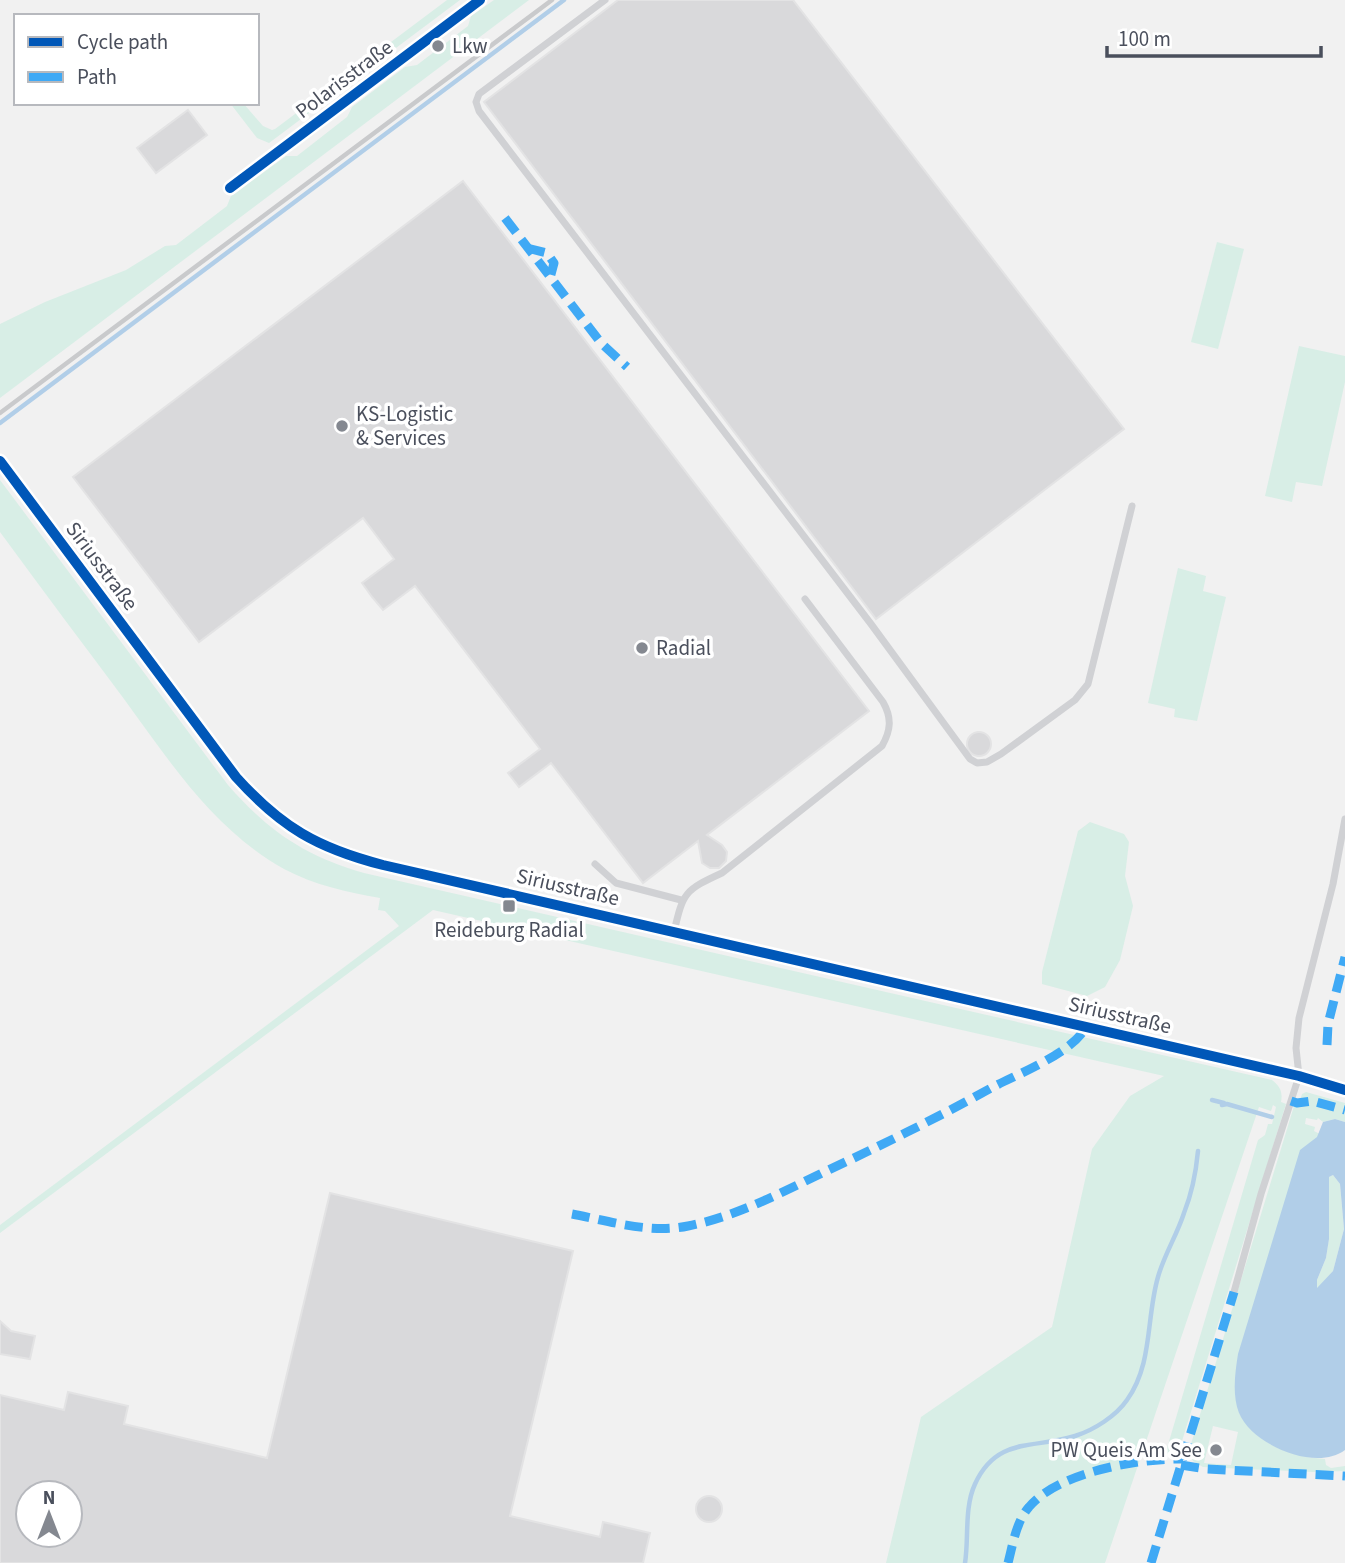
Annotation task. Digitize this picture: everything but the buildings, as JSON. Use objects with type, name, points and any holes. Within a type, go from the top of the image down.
[{"type":"street","name":"Polarisstraße","points":[[230,188],[480,0]]},
{"type":"street","name":"Siriusstraße","points":[[0,461],[236,777],[269,812],[319,844],[350,857],[1298,1076],[1345,1090]]},
{"type":"lane","points":[[605,0],[479,94],[476,102],[479,111],[970,758],[987,762],[1001,754],[1075,701],[1088,684],[1132,506]]},
{"type":"lane","points":[[674,932],[681,900],[695,885],[733,865],[882,746],[888,736],[889,713],[883,702],[805,598]]},
{"type":"lane","points":[[1234,1292],[1298,1076],[1296,1048],[1299,1018],[1333,884],[1345,819]]},
{"type":"lane","points":[[595,864],[616,883],[681,900]]},
{"type":"green space","points":[[447,0],[460,0],[269,143],[257,138],[232,105],[245,105],[263,126],[275,129]]},
{"type":"green space","points":[[494,0],[529,0],[0,398],[0,324],[45,302],[126,270],[165,246],[176,245],[227,206],[231,196],[286,156],[297,156],[347,117],[352,107],[405,67],[417,65],[468,26],[471,16]]},
{"type":"green space","points":[[1217,242],[1244,249],[1218,349],[1191,342]]},
{"type":"green space","points":[[1299,346],[1345,356],[1345,382],[1322,486],[1296,482],[1292,502],[1265,496]]},
{"type":"green space","points":[[0,480],[228,785],[273,829],[323,859],[364,873],[1275,1082],[1281,1092],[1281,1102],[1286,1104],[1178,1454],[1165,1455],[1258,1140],[1265,1135],[1268,1124],[1272,1124],[1276,1107],[1273,1105],[1271,1111],[1259,1107],[1105,1563],[886,1563],[921,1417],[1052,1327],[1092,1149],[1130,1096],[1164,1076],[433,910],[0,1233],[0,1225],[399,926],[385,911],[378,910],[380,898],[319,884],[284,869],[259,853],[236,835],[195,793],[0,532]]},
{"type":"green space","points":[[1178,568],[1206,576],[1203,591],[1226,597],[1197,721],[1174,717],[1175,709],[1148,703]]},
{"type":"green space","points":[[1090,822],[1124,834],[1129,842],[1125,876],[1133,906],[1120,960],[1105,987],[1087,996],[1042,984],[1042,972],[1078,831]]},
{"type":"green space","points":[[1306,1092],[1345,1103],[1345,1122],[1335,1119],[1323,1122],[1318,1118],[1306,1118],[1305,1124],[1315,1127],[1314,1131],[1320,1134],[1239,1413],[1246,1424],[1265,1441],[1287,1452],[1325,1459],[1326,1465],[1331,1468],[1345,1466],[1345,1471],[1203,1467],[1193,1461],[1190,1454],[1191,1444],[1294,1106],[1298,1106],[1302,1094]],"holes":[[[1213,1426],[1238,1432],[1231,1465],[1204,1463]]]},
{"type":"green space","points":[[1333,1175],[1340,1184],[1344,1229],[1333,1271],[1317,1289],[1329,1238],[1329,1177]]},
{"type":"water","points":[[1335,1119],[1345,1122],[1345,1450],[1333,1456],[1318,1458],[1286,1452],[1257,1435],[1246,1425],[1239,1413],[1235,1384],[1238,1354],[1300,1150],[1317,1137],[1323,1122]],"holes":[[[1333,1175],[1340,1184],[1344,1229],[1333,1271],[1317,1288],[1329,1239],[1329,1177]]]},
{"type":"waterway","points":[[0,423],[564,0]]},
{"type":"waterway","points":[[1212,1100],[1224,1103]]},
{"type":"waterway","points":[[1222,1105],[1227,1104],[1272,1117]]},
{"type":"waterway","points":[[965,1563],[969,1503],[975,1484],[994,1458],[1018,1447],[1060,1440],[1090,1430],[1111,1417],[1127,1400],[1135,1386],[1145,1356],[1158,1277],[1189,1198],[1198,1151]]},
{"type":"railway","points":[[0,413],[552,0]]},
{"type":"marked path","points":[[505,218],[601,343],[627,367]]},
{"type":"marked path","points":[[527,248],[547,253],[554,263],[550,278]]},
{"type":"marked path","points":[[1327,1045],[1328,1024],[1345,957]]},
{"type":"marked path","points":[[572,1214],[630,1226],[674,1228],[739,1211],[887,1142],[1044,1062],[1069,1045],[1086,1027]]},
{"type":"marked path","points":[[1291,1101],[1312,1101],[1345,1110]]},
{"type":"marked path","points":[[1151,1563],[1234,1292]]},
{"type":"marked path","points":[[1008,1563],[1021,1519],[1042,1495],[1079,1476],[1101,1470],[1145,1461],[1183,1459]]},
{"type":"marked path","points":[[1181,1465],[1206,1469],[1345,1476]]},
{"type":"cycle path","points":[[230,188],[480,0]]},
{"type":"cycle path","points":[[0,461],[236,777],[285,822],[319,843],[383,865],[1299,1076],[1345,1090]]},
{"type":"place","name":"Lkw","points":[[438,46]]},
{"type":"place","name":"KS-Logistic & Services","points":[[342,426]]},
{"type":"place","name":"Radial","points":[[642,648]]},
{"type":"place","name":"Reideburg Radial","points":[[509,906]]},
{"type":"place","name":"PW Queis Am See","points":[[1216,1450]]}]
